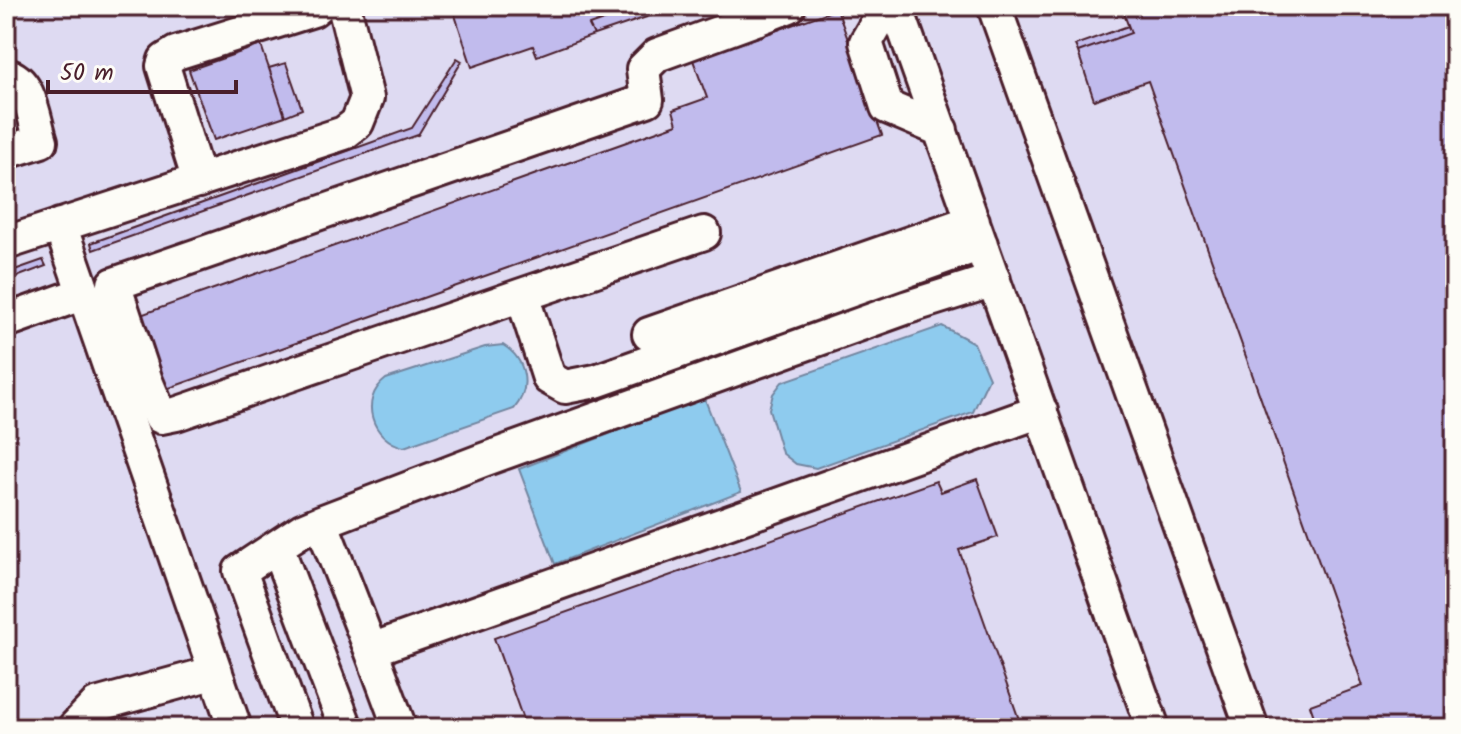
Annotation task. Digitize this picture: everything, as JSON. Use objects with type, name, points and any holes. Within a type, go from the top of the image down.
[{"type":"lane","points":[[199,181],[163,66],[165,60],[176,53],[318,6]]},
{"type":"lane","points":[[6,243],[344,133],[357,123],[367,98],[344,6]]},
{"type":"lane","points":[[704,233],[161,417],[114,284],[647,100],[643,69],[657,55],[754,13],[789,6]]},
{"type":"lane","points":[[887,6],[866,42],[887,107],[941,130]]},
{"type":"lane","points":[[896,6],[1153,728]]},
{"type":"lane","points":[[994,6],[1252,728]]},
{"type":"lane","points":[[6,75],[23,85],[41,141],[6,152]]},
{"type":"lane","points":[[60,225],[235,728]]},
{"type":"lane","points":[[522,295],[549,378],[565,387],[596,381],[977,233]]},
{"type":"lane","points":[[649,334],[977,233]]},
{"type":"lane","points":[[297,728],[240,571],[302,530],[913,305],[994,280]]},
{"type":"lane","points":[[6,321],[84,293]]},
{"type":"lane","points":[[371,650],[1041,411]]},
{"type":"lane","points":[[321,522],[400,728]]},
{"type":"lane","points":[[277,547],[346,728]]},
{"type":"lane","points":[[74,728],[96,705],[216,672]]},
{"type":"path","points":[[6,8],[13,6]]},
{"type":"shaded area","points":[[6,6],[1455,6],[1455,728],[6,728]]},
{"type":"water","points":[[942,326],[974,343],[989,378],[973,412],[816,468],[796,464],[782,453],[769,409],[773,394],[782,382]]},
{"type":"water","points":[[503,345],[517,358],[524,374],[523,392],[514,409],[404,447],[393,443],[377,428],[372,418],[372,398],[386,379],[485,347]]},
{"type":"water","points":[[704,397],[741,492],[555,564],[519,469]]},
{"type":"building","points":[[452,6],[643,6],[589,25],[594,35],[537,56],[533,46],[472,67]]},
{"type":"building","points":[[643,6],[679,6],[594,35],[589,25]]},
{"type":"building","points":[[1121,6],[1455,6],[1455,728],[1318,728],[1310,705],[1363,686],[1148,81],[1094,100],[1078,52],[1131,33]]},
{"type":"building","points":[[837,9],[882,135],[158,392],[132,318],[677,124],[673,110],[707,98],[693,60]]},
{"type":"building","points":[[1128,26],[1131,33],[1078,52],[1075,45]]},
{"type":"building","points":[[261,45],[285,116],[214,140],[189,70]]},
{"type":"building","points":[[457,58],[462,61],[418,135],[93,250],[91,243],[412,128]]},
{"type":"building","points":[[286,63],[302,109],[285,116],[269,68]]},
{"type":"building","points":[[43,260],[46,266],[6,281],[6,273]]},
{"type":"building","points":[[977,479],[998,537],[959,550],[1022,728],[526,728],[494,638],[936,481],[941,492]]}]
